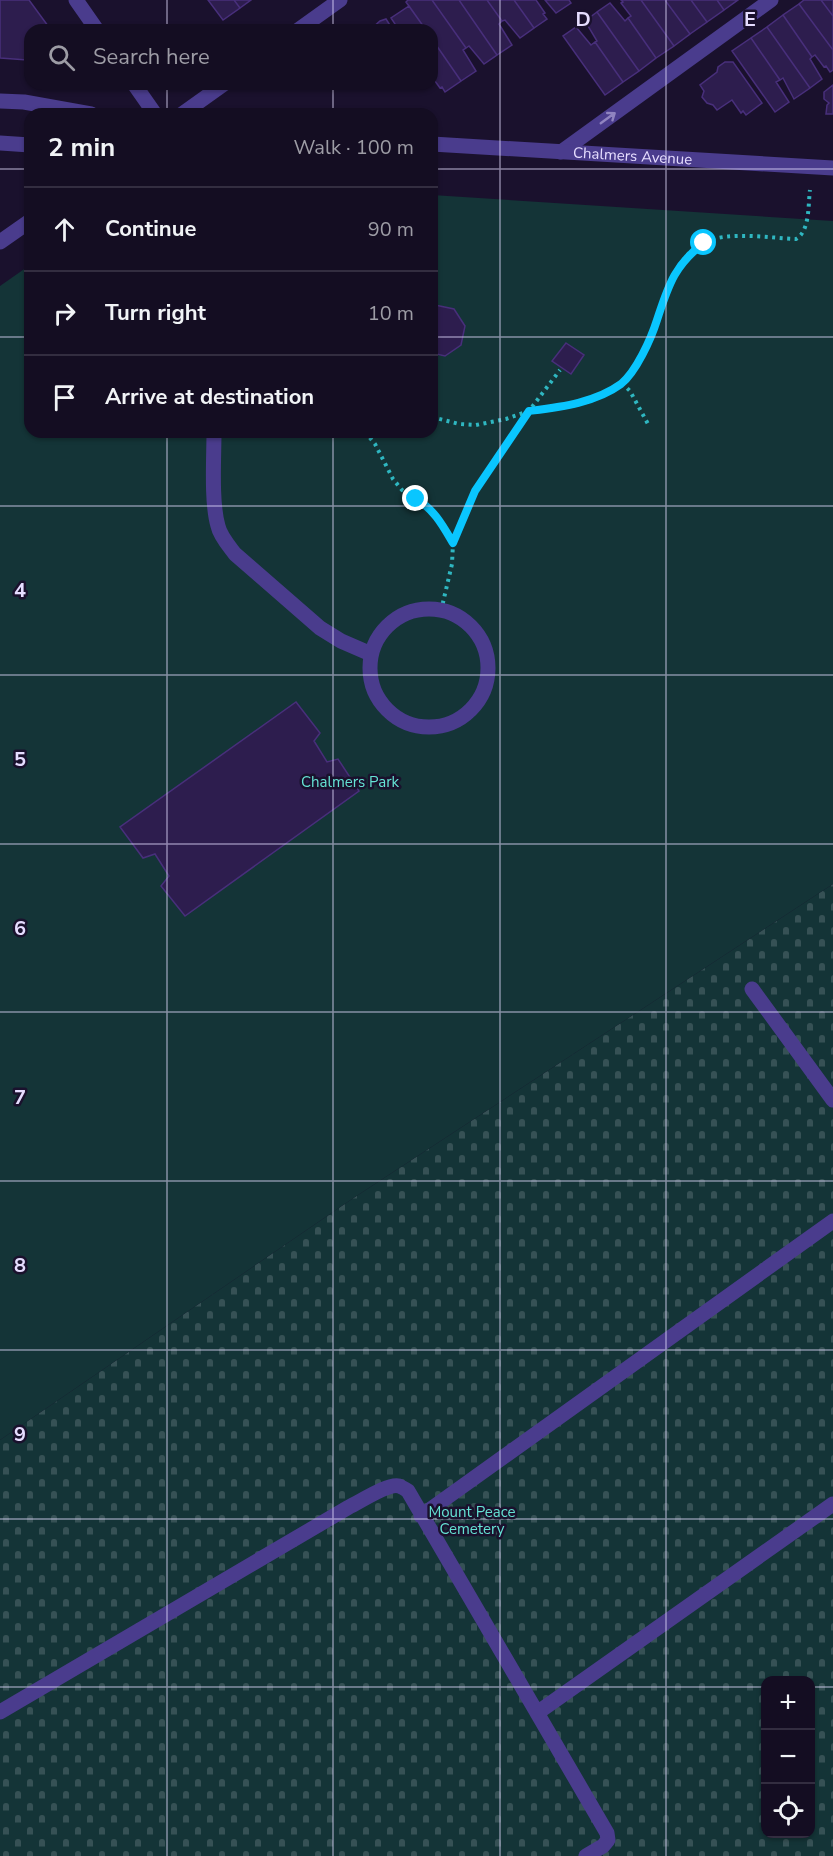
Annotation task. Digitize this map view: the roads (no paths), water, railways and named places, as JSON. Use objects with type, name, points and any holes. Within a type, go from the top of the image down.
[{"type":"street","points":[[76,0],[93,24]]},
{"type":"street","points":[[306,24],[340,0]]},
{"type":"street","points":[[561,152],[771,0]]},
{"type":"street","points":[[138,90],[151,108]]},
{"type":"street","points":[[190,108],[216,90]]},
{"type":"street","points":[[0,101],[24,102],[58,108]]},
{"type":"street","points":[[0,143],[24,145]]},
{"type":"street","name":"Chalmers Avenue","points":[[438,144],[833,168]]},
{"type":"street","points":[[0,243],[24,225]]},
{"type":"street","points":[[214,438],[218,528],[226,542],[235,554],[320,628],[341,642],[371,654]]},
{"type":"street","points":[[423,610],[441,611],[456,616],[480,639],[488,671],[485,687],[478,702],[467,714],[437,727],[421,727],[391,714],[380,701],[372,686],[369,670],[371,654],[378,637],[390,624],[405,614],[423,610]]},
{"type":"street","points":[[752,989],[833,1100]]},
{"type":"street","points":[[421,1516],[833,1221]]},
{"type":"street","points":[[0,1712],[349,1507],[380,1491],[401,1486],[408,1491],[607,1833],[609,1840],[586,1856]]},
{"type":"street","points":[[537,1713],[833,1504]]},
{"type":"park label","name":"Chalmers Park","points":[[350,782]]},
{"type":"park label","name":"Mount Peace Cemetery","points":[[472,1520]]}]
